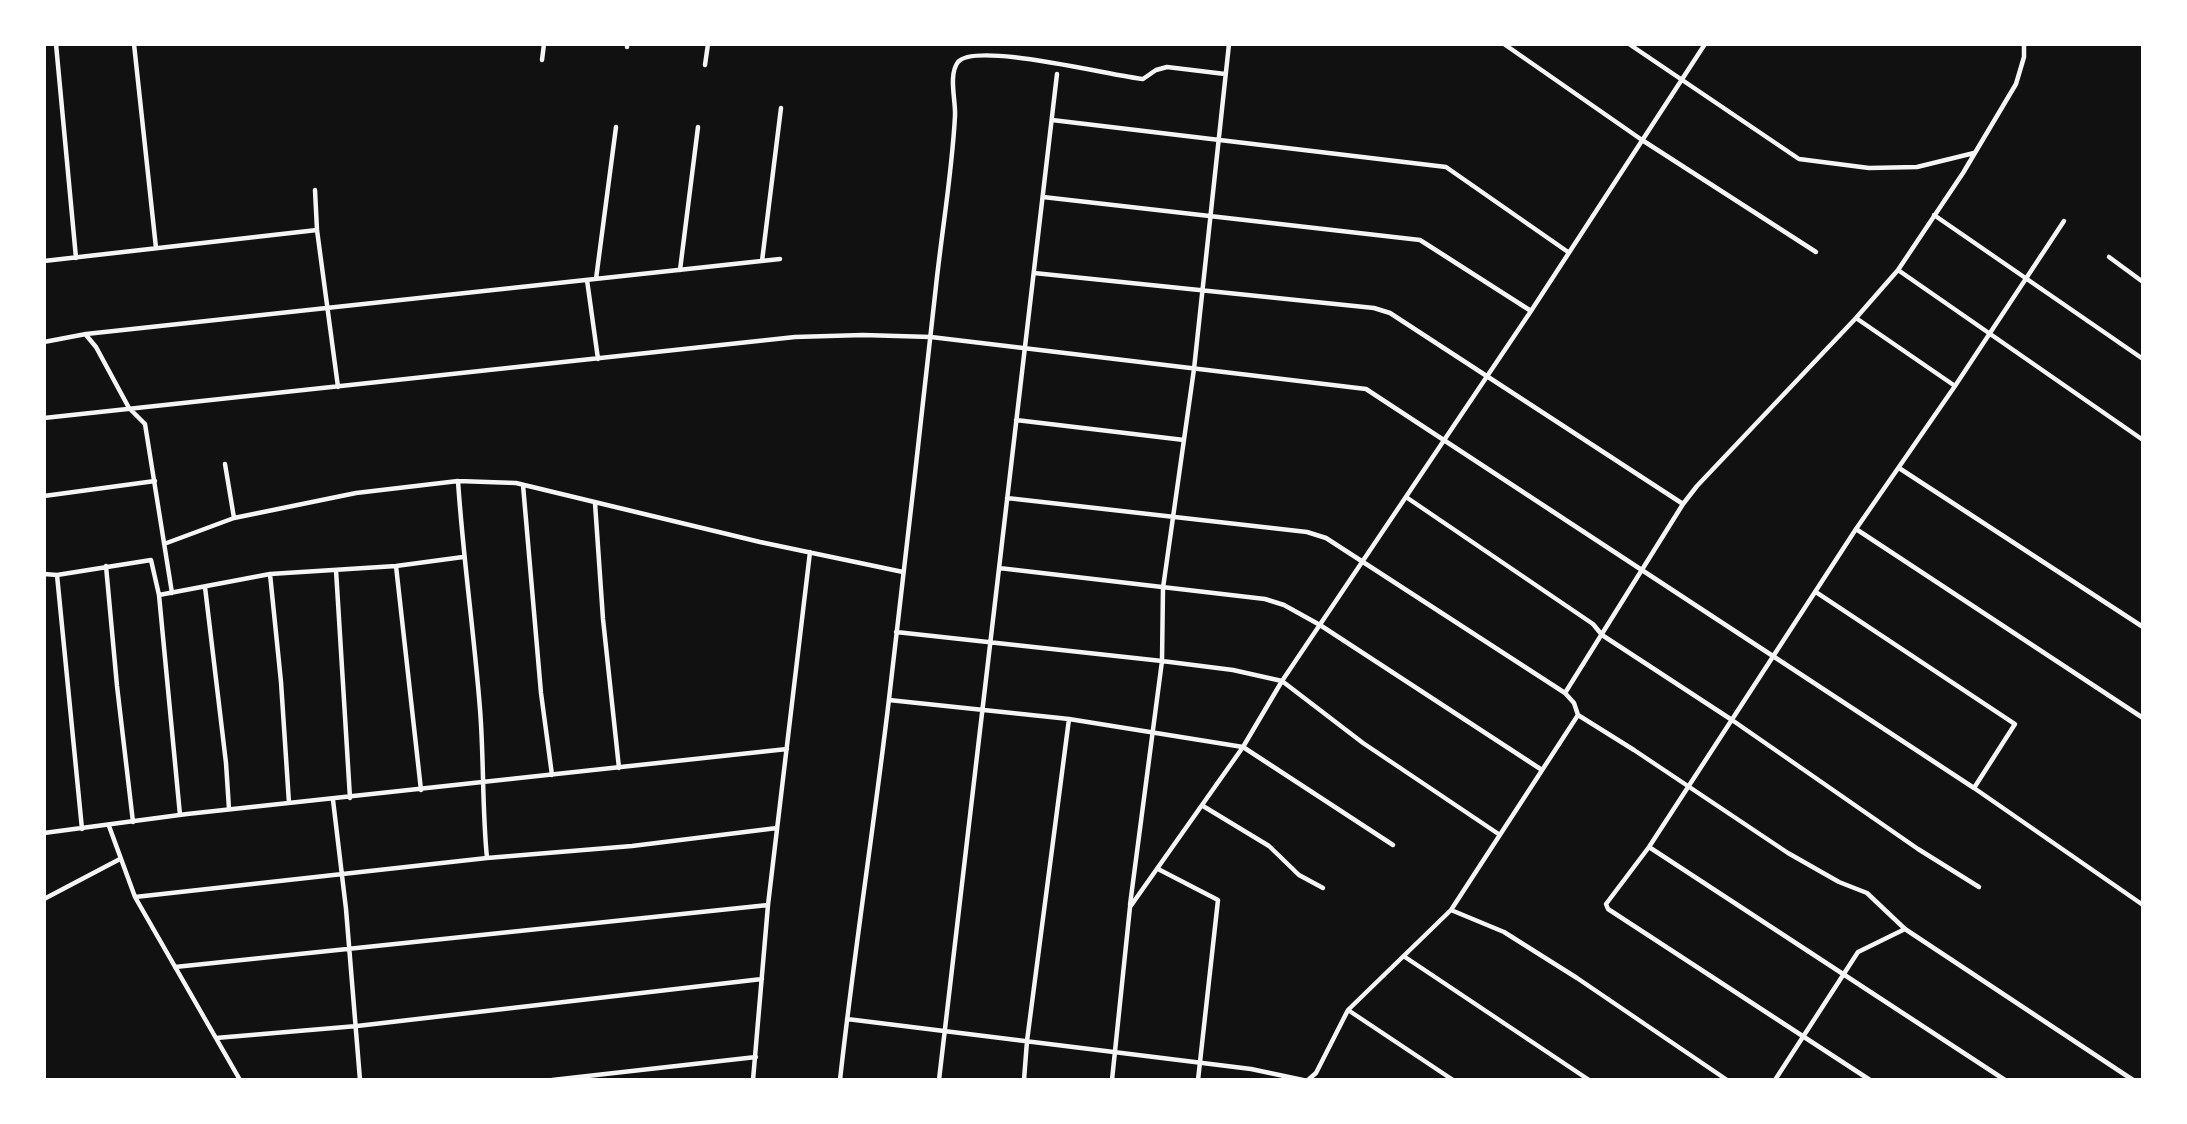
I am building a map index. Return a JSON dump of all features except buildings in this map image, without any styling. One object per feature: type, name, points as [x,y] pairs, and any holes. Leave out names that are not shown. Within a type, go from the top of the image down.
[{"type":"street","points":[[56,44],[76,258]]},
{"type":"street","points":[[134,44],[156,248]]},
{"type":"street","points":[[542,60],[544,44]]},
{"type":"street","points":[[705,65],[708,44]]},
{"type":"street","points":[[1112,1080],[1130,907],[1162,661],[1163,588],[1194,369],[1229,44]]},
{"type":"street","points":[[1504,44],[1642,140],[1816,252]]},
{"type":"street","points":[[1629,44],[1799,159],[1869,168],[1917,167],[1975,153]]},
{"type":"street","points":[[1130,907],[1243,747],[1282,681],[1531,311],[1705,44]]},
{"type":"street","points":[[1565,693],[1683,504],[1898,270],[1975,153],[2015,84],[2024,57],[2024,44]]},
{"type":"street","points":[[840,1080],[889,699],[931,337],[955,115],[954,72],[959,61],[968,56],[1023,57],[1143,79],[1156,70],[1167,67],[1226,74]]},
{"type":"street","points":[[939,1080],[1057,74]]},
{"type":"street","points":[[762,261],[781,108]]},
{"type":"street","points":[[1052,120],[1446,167],[1568,251]]},
{"type":"street","points":[[596,279],[616,127]]},
{"type":"street","points":[[680,270],[698,127]]},
{"type":"street","points":[[315,190],[317,230],[338,387]]},
{"type":"street","points":[[1043,197],[1420,240],[1531,311]]},
{"type":"street","points":[[1934,215],[2143,359]]},
{"type":"street","points":[[1870,1080],[1862,1078],[1608,909],[1606,904],[1649,847],[1856,529],[2064,221]]},
{"type":"street","points":[[44,261],[317,230]]},
{"type":"street","points":[[2109,257],[2143,282]]},
{"type":"street","points":[[44,342],[86,334],[780,259]]},
{"type":"street","points":[[1898,270],[2143,440]]},
{"type":"street","points":[[1034,273],[1390,313],[1683,504]]},
{"type":"street","points":[[587,280],[598,359]]},
{"type":"street","points":[[1856,318],[1955,386]]},
{"type":"street","points":[[86,334],[96,347],[129,408],[145,424],[172,593]]},
{"type":"street","points":[[44,418],[795,337],[863,335],[931,337],[1366,389],[1974,788],[2143,905]]},
{"type":"street","points":[[1016,420],[1184,440]]},
{"type":"street","points":[[225,464],[234,518]]},
{"type":"street","points":[[1899,468],[2143,627]]},
{"type":"street","points":[[44,496],[155,481]]},
{"type":"street","points":[[164,544],[234,518],[356,493],[458,481],[516,483],[902,572]]},
{"type":"street","points":[[458,481],[463,557],[480,710],[481,783],[487,858]]},
{"type":"street","points":[[523,485],[541,693],[552,775]]},
{"type":"street","points":[[1406,497],[1593,624],[1602,635],[1732,720],[1918,849],[1979,887]]},
{"type":"street","points":[[1007,498],[1307,532],[1326,538],[1565,693],[1574,703],[1578,715],[1788,853],[1839,882],[1867,892],[1905,929],[2133,1080]]},
{"type":"street","points":[[594,503],[619,768]]},
{"type":"street","points":[[1856,529],[2143,718]]},
{"type":"street","points":[[753,1080],[768,905],[810,552]]},
{"type":"street","points":[[159,595],[270,574],[396,566],[463,557]]},
{"type":"street","points":[[44,574],[57,575],[151,560],[159,595],[180,815]]},
{"type":"street","points":[[106,566],[117,686],[134,822]]},
{"type":"street","points":[[396,566],[421,790]]},
{"type":"street","points":[[999,568],[1265,600],[1284,605],[1320,625],[1542,770]]},
{"type":"street","points":[[336,570],[350,798]]},
{"type":"street","points":[[270,574],[289,803]]},
{"type":"street","points":[[57,575],[82,829]]},
{"type":"street","points":[[205,587],[225,751],[229,809]]},
{"type":"street","points":[[1816,592],[2015,724],[1974,788]]},
{"type":"street","points":[[896,632],[1233,670],[1282,681],[1363,743],[1500,835]]},
{"type":"street","points":[[889,699],[1069,719],[1243,747],[1394,845]]},
{"type":"street","points":[[1308,1080],[1317,1073],[1348,1010],[1451,910],[1578,715]]},
{"type":"street","points":[[1024,1080],[1069,719]]},
{"type":"street","points":[[44,833],[229,809],[333,800],[787,749]]},
{"type":"street","points":[[333,800],[357,1026],[360,1080]]},
{"type":"street","points":[[1203,806],[1269,846],[1299,875],[1323,888]]},
{"type":"street","points":[[109,826],[135,897],[240,1080]]},
{"type":"street","points":[[135,897],[487,858],[632,846],[777,828]]},
{"type":"street","points":[[1649,847],[2005,1080]]},
{"type":"street","points":[[44,899],[120,859]]},
{"type":"street","points":[[1158,869],[1218,900],[1198,1080]]},
{"type":"street","points":[[175,967],[768,905]]},
{"type":"street","points":[[1451,910],[1504,932],[1727,1080]]},
{"type":"street","points":[[1775,1080],[1858,952],[1905,929]]},
{"type":"street","points":[[1405,957],[1589,1080]]},
{"type":"street","points":[[216,1038],[357,1026],[762,979]]},
{"type":"street","points":[[1348,1010],[1453,1080]]},
{"type":"street","points":[[847,1019],[1251,1069],[1303,1080]]},
{"type":"street","points":[[552,1080],[756,1057]]}]
